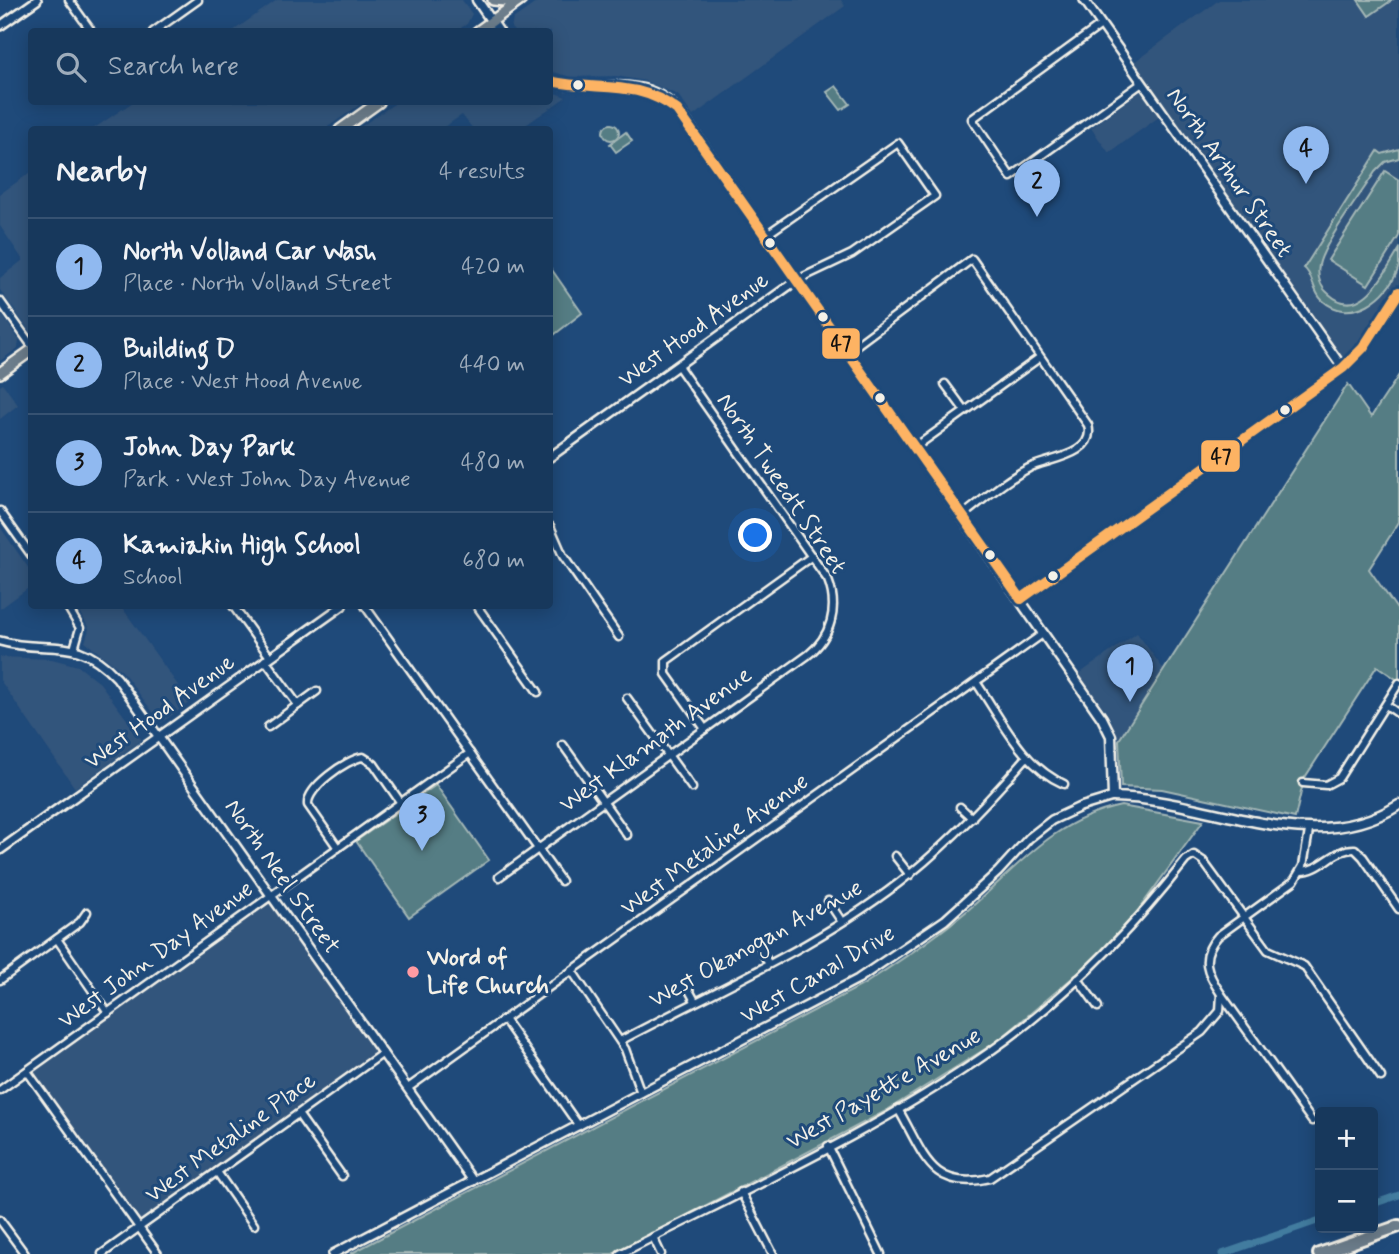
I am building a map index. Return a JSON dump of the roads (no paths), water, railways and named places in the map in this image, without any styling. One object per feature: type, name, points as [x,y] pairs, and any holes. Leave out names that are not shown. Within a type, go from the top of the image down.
[{"type":"highway","points":[[1319,1254],[1399,1226]]},
{"type":"main road","points":[[477,0],[496,28]]},
{"type":"main road","points":[[493,0],[520,1]]},
{"type":"main road","points":[[482,28],[520,1]]},
{"type":"main road","points":[[553,81],[575,86],[627,85],[664,99],[682,115],[1021,599],[1110,731],[1113,797]]},
{"type":"main road","points":[[346,126],[375,105]]},
{"type":"main road","points":[[0,373],[28,351]]},
{"type":"main road","name":"West Canal Drive","points":[[1113,797],[1142,797],[1309,831],[1362,823],[1399,805]]},
{"type":"street","points":[[0,26],[37,0]]},
{"type":"street","points":[[69,0],[89,28]]},
{"type":"street","points":[[159,28],[198,0]]},
{"type":"street","name":"North Arthur Street","points":[[1084,0],[1343,368]]},
{"type":"street","points":[[1101,25],[972,119],[1012,177],[1142,83]]},
{"type":"street","name":"West Hood Avenue","points":[[553,455],[797,280],[852,254],[935,196],[898,143],[766,235]]},
{"type":"street","points":[[847,352],[972,259],[1088,425],[1089,435],[1084,443],[1062,458],[1028,468],[962,516]]},
{"type":"street","points":[[1021,599],[1343,368],[1363,348],[1399,292]]},
{"type":"street","points":[[0,301],[28,342]]},
{"type":"street","points":[[914,448],[1039,358]]},
{"type":"street","name":"North Tweedt Street","points":[[678,366],[828,580],[832,594],[829,629]]},
{"type":"street","points":[[945,384],[965,411]]},
{"type":"street","points":[[0,511],[28,550]]},
{"type":"street","points":[[553,533],[563,556],[619,636]]},
{"type":"street","points":[[705,729],[666,674],[664,667],[668,659],[812,556]]},
{"type":"street","points":[[0,641],[74,649],[80,628],[69,609]]},
{"type":"street","points":[[235,609],[298,705]]},
{"type":"street","name":"West Hood Avenue","points":[[0,850],[338,609]]},
{"type":"street","points":[[367,609],[561,881]]},
{"type":"street","points":[[479,609],[538,692]]},
{"type":"street","name":"West Klamath Avenue","points":[[499,877],[808,656],[829,629]]},
{"type":"street","name":"West Metaline Avenue","points":[[408,1088],[1044,633]]},
{"type":"street","name":"North Neel Street","points":[[74,649],[99,661],[112,672],[473,1181]]},
{"type":"street","points":[[976,682],[1027,757],[1064,784]]},
{"type":"street","points":[[1303,783],[1326,785],[1335,782],[1399,683]]},
{"type":"street","points":[[268,727],[317,691]]},
{"type":"street","points":[[627,698],[692,788]]},
{"type":"street","points":[[1386,705],[1399,714]]},
{"type":"street","points":[[563,745],[627,835]]},
{"type":"street","name":"West John Day Avenue","points":[[0,1090],[470,753]]},
{"type":"street","points":[[338,848],[308,805],[307,797],[313,788],[354,759],[363,757],[374,764],[401,803]]},
{"type":"street","name":"West Okanogan Avenue","points":[[620,1041],[842,922],[909,875],[972,818],[1027,757]]},
{"type":"street","points":[[1311,794],[1312,784]]},
{"type":"street","name":"West Canal Drive","points":[[333,1254],[866,974],[965,903],[1046,825],[1080,807],[1113,797]]},
{"type":"street","points":[[960,807],[972,818]]},
{"type":"street","points":[[1309,831],[1301,871],[1288,886],[1218,936],[1206,955],[1206,968],[1221,994],[1312,1121]]},
{"type":"street","points":[[1301,871],[1313,869],[1343,851],[1354,849],[1363,857],[1399,909]]},
{"type":"street","name":"West Payette Avenue","points":[[620,1254],[898,1109],[990,1051],[1078,979],[1140,916],[1186,860],[1194,855],[1203,861],[1244,917]]},
{"type":"street","points":[[895,856],[909,875]]},
{"type":"street","points":[[828,901],[842,922]]},
{"type":"street","points":[[0,980],[80,922],[87,912]]},
{"type":"street","points":[[1244,917],[1268,950],[1304,966],[1381,1077]]},
{"type":"street","points":[[57,939],[108,1013]]},
{"type":"street","points":[[761,949],[768,963]]},
{"type":"street","points":[[572,971],[620,1041],[641,1093]]},
{"type":"street","points":[[1078,979],[1098,1007]]},
{"type":"street","points":[[690,992],[695,1001]]},
{"type":"street","points":[[898,1109],[937,1172],[951,1181],[990,1178],[1004,1171],[1202,1032],[1220,1010],[1221,994]]},
{"type":"street","points":[[504,1019],[579,1126]]},
{"type":"street","name":"West Metaline Place","points":[[102,1254],[383,1053]]},
{"type":"street","points":[[27,1071],[158,1254]]},
{"type":"street","points":[[298,1114],[342,1176]]},
{"type":"street","points":[[828,1146],[880,1254]]},
{"type":"street","points":[[216,1172],[254,1225]]},
{"type":"street","points":[[741,1192],[773,1254]]},
{"type":"street","points":[[0,1220],[25,1254]]},
{"type":"street","points":[[653,1237],[662,1254]]},
{"type":"waterway","points":[[1378,1202],[1399,1195]]},
{"type":"waterway","points":[[1222,1254],[1315,1222]]},
{"type":"place","name":"Kamiakin High School","points":[[1306,184]]},
{"type":"place","name":"Building D","points":[[1037,217]]},
{"type":"place","name":"North Volland Car Wash","points":[[1130,702]]},
{"type":"place","name":"John Day Park","points":[[422,851]]},
{"type":"place","name":"Word of Life Church","points":[[413,972]]}]
